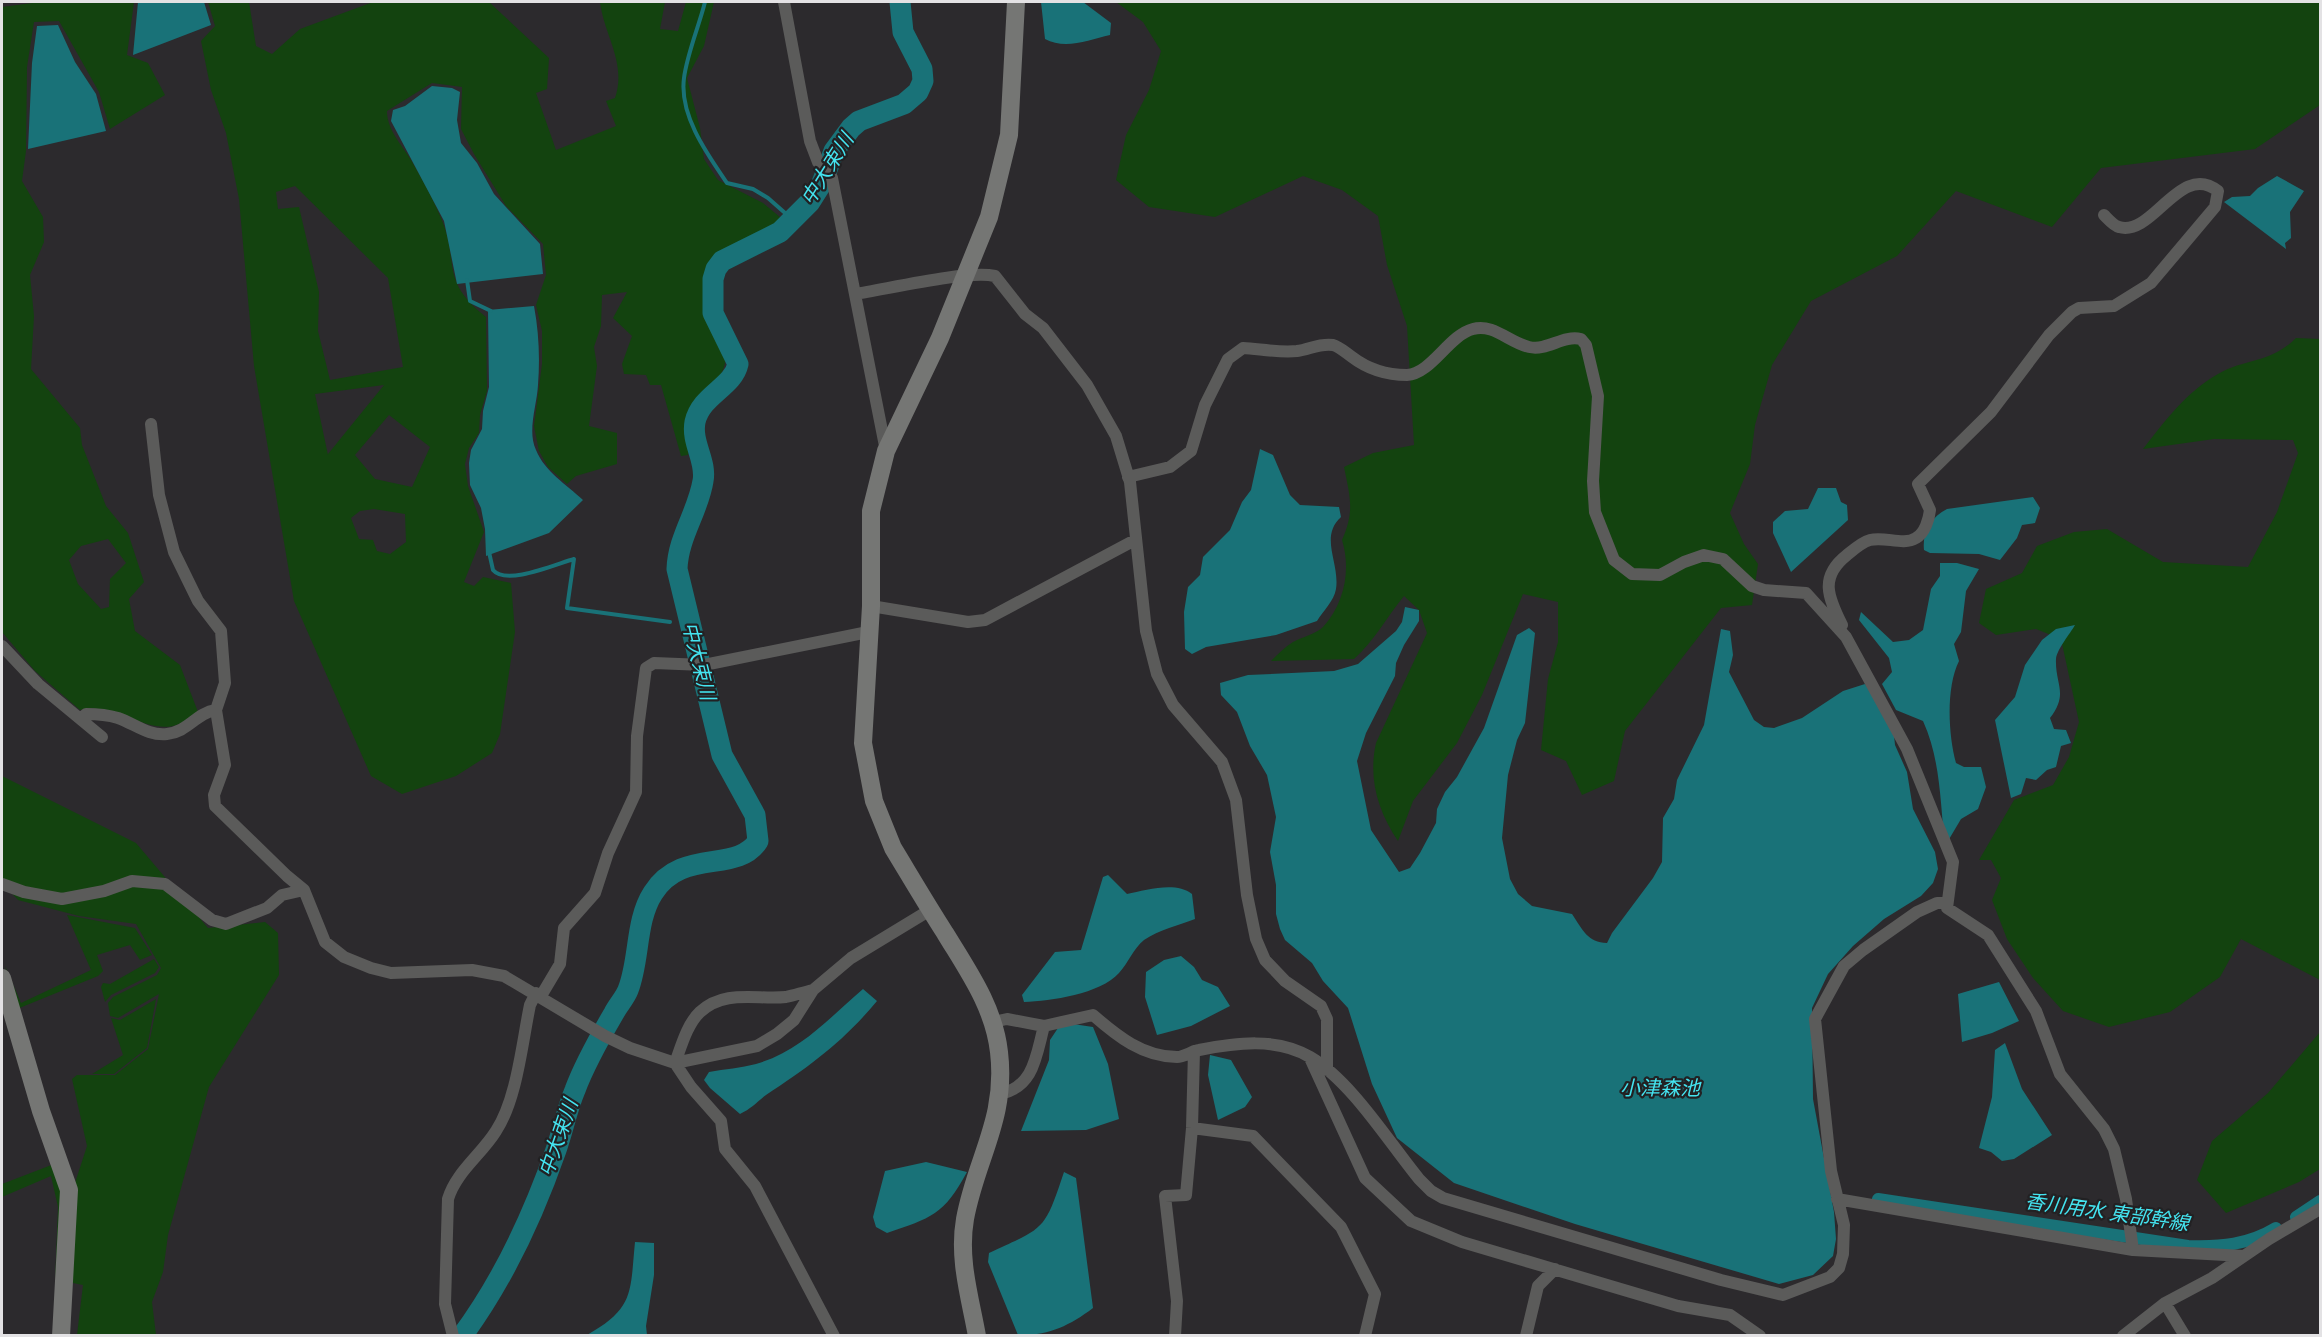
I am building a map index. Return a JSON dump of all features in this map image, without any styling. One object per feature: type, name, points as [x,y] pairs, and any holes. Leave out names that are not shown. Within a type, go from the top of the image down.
[{"type":"street","points":[[784,2],[810,141],[823,168],[832,178],[886,451]]},
{"type":"street","points":[[977,1335],[965,1275],[963,1238],[967,1210],[995,1126],[1000,1094],[999,1050],[993,1022],[980,991],[893,848],[882,825],[869,779],[863,719],[871,606],[872,511],[886,451],[940,338],[989,217],[1009,135],[1016,2]]},
{"type":"street","points":[[2104,215],[2118,227],[2131,228],[2193,185],[2211,185],[2218,191],[2215,207],[2151,284],[2114,306],[2079,308],[2072,312],[2049,335],[1991,412],[1918,484],[1930,510],[1924,529],[1917,538],[1907,541],[1869,540],[1843,558],[1830,572],[1827,588],[1846,637],[1907,748],[1953,862],[1946,903],[1950,912],[1988,935],[2036,1011],[2060,1074],[2104,1129],[2114,1149],[2126,1199],[2133,1250]]},
{"type":"street","points":[[855,294],[985,274],[995,276],[1024,314],[1043,328],[1087,385],[1106,416],[1116,436],[1128,477],[1146,631],[1157,674],[1173,705],[1222,762],[1236,800],[1247,895],[1256,939],[1265,960],[1285,981],[1321,1006],[1327,1019],[1328,1070]]},
{"type":"street","points":[[1128,477],[1170,467],[1191,451],[1205,405],[1228,359],[1243,348],[1296,351],[1318,345],[1335,345],[1365,366],[1383,374],[1410,375],[1420,371],[1461,334],[1474,328],[1489,329],[1528,347],[1543,348],[1564,338],[1581,339],[1586,345],[1598,396],[1593,481],[1595,512],[1614,560],[1632,574],[1660,575],[1684,562],[1704,555],[1723,560],[1752,586],[1764,590],[1806,593],[1846,637]]},
{"type":"street","points":[[151,424],[159,495],[174,552],[198,600],[221,631],[225,682],[216,710],[225,765],[214,795],[215,806],[304,890],[325,942],[344,957],[391,973],[472,970],[504,976],[606,1036],[630,1048],[675,1063],[757,1046],[794,1020],[813,990],[851,958],[930,910]]},
{"type":"street","points":[[871,606],[968,622],[985,620],[1135,540]]},
{"type":"street","points":[[452,1335],[445,1304],[448,1199],[452,1187],[496,1131],[508,1105],[530,1005],[560,964],[564,928],[595,893],[608,853],[636,792],[637,736],[646,668],[654,663],[699,666],[868,632]]},
{"type":"street","points":[[2,646],[38,684],[102,737]]},
{"type":"street","points":[[81,719],[86,714],[97,714],[117,718],[149,733],[167,734],[186,729],[204,712],[216,710]]},
{"type":"street","points":[[2,884],[24,892],[62,899],[104,891],[132,881],[165,884],[212,920],[226,924],[267,908],[282,895],[304,890]]},
{"type":"street","points":[[993,1022],[1007,1019],[1044,1026],[1094,1015],[1124,1042],[1158,1054],[1179,1057],[1194,1051],[1234,1043],[1280,1046],[1310,1057],[1336,1075],[1431,1191],[1443,1198],[1721,1280],[1783,1295],[1830,1277],[1839,1268],[1843,1254],[1844,1225],[1831,1171],[1815,1019],[1844,966],[1917,912],[1937,903],[1946,903]]},
{"type":"street","points":[[2,978],[41,1110],[69,1190],[61,1335]]},
{"type":"street","points":[[675,1063],[685,1036],[699,1013],[721,999],[739,996],[785,997],[813,990]]},
{"type":"street","points":[[1000,1094],[1017,1091],[1025,1081],[1034,1065],[1044,1026]]},
{"type":"street","points":[[1175,1335],[1177,1301],[1165,1196],[1186,1195],[1192,1128],[1194,1051]]},
{"type":"street","points":[[1310,1057],[1365,1178],[1384,1199],[1411,1221],[1462,1242],[1678,1306],[1730,1315],[1760,1335]]},
{"type":"street","points":[[675,1063],[691,1088],[721,1121],[725,1149],[755,1186],[834,1335]]},
{"type":"street","points":[[1192,1128],[1253,1136],[1341,1227],[1375,1294],[1365,1335]]},
{"type":"street","points":[[1837,1198],[2133,1250],[2244,1256]]},
{"type":"street","points":[[2123,1335],[2165,1303],[2320,1209]]},
{"type":"street","points":[[1526,1335],[1538,1286],[1556,1269]]},
{"type":"street","points":[[2165,1303],[2185,1335]]},
{"type":"green space","points":[[40,2],[134,2],[127,55],[148,63],[165,95],[110,129],[99,92],[59,21],[34,22],[27,67],[26,151],[22,181],[43,217],[44,242],[30,275],[34,316],[31,369],[80,428],[82,445],[106,506],[128,533],[144,582],[129,599],[135,631],[180,665],[198,712],[182,723],[168,727],[144,723],[105,710],[80,710],[35,671],[2,632],[2,7]],"holes":[[[108,539],[126,563],[110,579],[109,607],[101,609],[78,584],[69,560],[81,546]]]},
{"type":"green space","points":[[208,2],[249,2],[256,46],[272,54],[300,29],[373,2],[489,2],[549,58],[547,89],[536,93],[556,150],[616,126],[606,101],[615,98],[618,85],[617,61],[600,2],[665,2],[660,29],[678,31],[686,2],[714,2],[704,46],[687,78],[700,128],[704,159],[718,180],[763,203],[786,222],[754,237],[726,255],[715,267],[708,280],[706,297],[710,317],[723,345],[725,363],[718,379],[704,397],[695,415],[688,455],[681,456],[661,385],[650,385],[646,375],[624,374],[622,364],[632,336],[613,318],[627,292],[602,295],[601,326],[594,347],[597,366],[589,426],[617,433],[617,464],[576,476],[567,484],[548,467],[539,451],[534,426],[542,364],[542,331],[536,305],[546,275],[543,244],[506,206],[461,129],[462,87],[432,83],[387,111],[392,131],[419,174],[441,218],[456,281],[471,304],[486,317],[487,391],[480,415],[479,433],[469,448],[465,464],[468,486],[484,532],[464,582],[474,586],[483,577],[511,583],[515,632],[500,734],[492,753],[456,776],[402,794],[371,776],[294,601],[254,366],[239,199],[226,133],[211,90],[201,41],[215,26]],"holes":[[[295,186],[388,278],[403,367],[330,380],[318,331],[319,292],[299,207],[278,209],[276,192]],[[384,385],[328,455],[315,394]],[[389,415],[430,447],[412,487],[375,479],[355,455]],[[374,509],[405,514],[406,542],[390,554],[377,551],[373,540],[359,539],[351,518],[360,511]]]},
{"type":"green space","points":[[1116,2],[2320,2],[2320,105],[2255,149],[2101,168],[2052,227],[1956,191],[1897,256],[1811,301],[1772,365],[1755,425],[1750,464],[1730,513],[1744,544],[1758,564],[1752,605],[1721,608],[1625,731],[1614,781],[1582,795],[1566,761],[1541,750],[1548,679],[1558,642],[1558,602],[1523,594],[1482,695],[1457,743],[1413,801],[1398,841],[1385,818],[1376,794],[1374,756],[1376,743],[1427,633],[1419,610],[1404,596],[1375,636],[1354,659],[1271,661],[1293,642],[1323,627],[1331,618],[1341,597],[1346,574],[1342,540],[1350,512],[1344,467],[1373,453],[1414,445],[1407,326],[1387,265],[1378,216],[1342,190],[1303,176],[1215,217],[1149,207],[1116,180],[1126,135],[1149,90],[1161,51],[1143,22]]},
{"type":"green space","points":[[2296,338],[2320,339],[2320,980],[2241,939],[2220,977],[2170,1012],[2109,1027],[2063,1011],[2033,978],[2007,939],[1992,900],[2001,878],[1991,860],[1979,860],[2014,800],[2053,785],[2069,757],[2079,722],[2061,639],[2036,629],[1996,635],[1979,623],[1986,589],[2022,573],[2037,546],[2074,532],[2107,529],[2163,562],[2248,567],[2277,512],[2298,453],[2293,440],[2214,439],[2143,449],[2177,408],[2206,381],[2238,365],[2267,357]]},
{"type":"green space","points":[[2,776],[136,843],[208,928],[265,922],[278,933],[279,975],[209,1087],[168,1235],[163,1272],[152,1302],[156,1335],[77,1335],[83,1285],[73,1283],[73,1189],[87,1146],[72,1079],[77,1075],[115,1075],[148,1049],[159,994],[118,1018],[110,1016],[108,1003],[113,997],[157,975],[161,968],[136,924],[79,916],[18,900],[2,883]]},
{"type":"green space","points":[[67,915],[135,928],[152,955],[140,960],[130,945],[97,955],[103,971],[98,976],[17,1009],[5,966],[21,1003],[91,970]]},
{"type":"green space","points":[[154,959],[159,967],[155,973],[111,995],[105,1002],[101,987],[103,983],[110,984]]},
{"type":"green space","points":[[156,999],[147,1048],[114,1074],[92,1074],[123,1055],[111,1018],[120,1020]]},
{"type":"green space","points":[[2320,1032],[2320,1169],[2299,1182],[2226,1213],[2197,1180],[2212,1141],[2268,1093]]},
{"type":"green space","points":[[54,1164],[62,1190],[55,1284],[58,1207],[51,1176],[2,1197],[2,1184]]},
{"type":"water","points":[[138,2],[204,2],[211,25],[133,55]]},
{"type":"water","points":[[1041,2],[1083,2],[1111,23],[1110,35],[1069,44],[1045,39]]},
{"type":"water","points":[[58,25],[75,62],[96,94],[106,131],[28,149],[32,63],[37,26]]},
{"type":"water","points":[[432,86],[452,88],[460,92],[457,120],[461,143],[477,163],[494,194],[540,244],[543,274],[457,284],[444,221],[391,121],[393,110],[405,106]]},
{"type":"water","points":[[2277,176],[2304,191],[2290,212],[2291,238],[2285,243],[2286,249],[2224,202],[2232,197],[2250,196]]},
{"type":"water","points":[[534,306],[539,365],[532,426],[533,443],[545,465],[583,500],[549,533],[486,556],[485,529],[481,508],[470,485],[469,463],[471,450],[482,429],[483,411],[489,387],[488,310]]},
{"type":"water","points":[[1260,449],[1273,455],[1290,495],[1300,505],[1339,507],[1341,517],[1335,525],[1331,542],[1336,579],[1335,593],[1317,621],[1276,635],[1206,647],[1192,654],[1185,649],[1184,612],[1188,587],[1200,575],[1203,557],[1230,530],[1242,502],[1251,490]]},
{"type":"water","points":[[1818,488],[1836,488],[1841,502],[1847,505],[1848,520],[1791,572],[1773,533],[1773,522],[1785,511],[1808,509]]},
{"type":"water","points":[[2033,497],[2040,508],[2035,523],[2022,525],[2017,538],[2000,560],[1979,554],[1930,553],[1924,550],[1926,531],[1936,516],[1947,509]]},
{"type":"water","points":[[1940,563],[1957,563],[1979,569],[1966,591],[1961,632],[1954,644],[1959,661],[1950,697],[1950,725],[1956,763],[1964,767],[1981,767],[1986,787],[1978,809],[1961,819],[1945,846],[1937,767],[1929,736],[1923,721],[1896,710],[1882,684],[1892,672],[1889,658],[1859,620],[1861,612],[1893,642],[1909,640],[1923,630],[1931,589],[1940,576]]},
{"type":"water","name":"小津森池","points":[[1405,607],[1419,610],[1419,621],[1396,663],[1395,676],[1366,733],[1357,761],[1371,830],[1399,872],[1410,868],[1436,823],[1437,809],[1445,792],[1457,777],[1484,728],[1517,635],[1529,628],[1535,633],[1525,723],[1517,740],[1508,775],[1502,838],[1510,879],[1518,894],[1532,906],[1572,914],[1582,930],[1595,941],[1607,943],[1662,862],[1663,818],[1674,799],[1677,780],[1704,725],[1721,629],[1730,631],[1733,655],[1729,672],[1754,720],[1764,727],[1774,728],[1802,718],[1843,691],[1865,684],[1893,725],[1895,745],[1907,772],[1913,809],[1935,852],[1938,869],[1933,883],[1921,896],[1884,919],[1853,946],[1828,974],[1812,1008],[1813,1099],[1834,1212],[1836,1239],[1833,1256],[1813,1275],[1779,1284],[1575,1224],[1454,1183],[1397,1138],[1372,1084],[1348,1008],[1323,981],[1312,963],[1285,940],[1280,929],[1276,914],[1276,885],[1270,852],[1276,817],[1267,775],[1250,746],[1237,712],[1221,695],[1220,683],[1248,675],[1334,671],[1358,664],[1396,631],[1402,622]]},
{"type":"water","points":[[2075,625],[2057,655],[2056,668],[2060,695],[2056,709],[2050,718],[2054,729],[2066,730],[2071,743],[2061,746],[2056,767],[2047,770],[2036,780],[2026,778],[2021,794],[2011,798],[1995,720],[2015,697],[2025,665],[2042,640],[2056,629]]},
{"type":"water","points":[[1108,875],[1127,894],[1169,887],[1185,890],[1192,894],[1195,919],[1144,940],[1119,973],[1100,986],[1061,998],[1024,1002],[1022,995],[1055,952],[1081,950],[1103,877]]},
{"type":"water","points":[[1181,956],[1194,967],[1202,980],[1218,987],[1230,1006],[1191,1026],[1157,1035],[1145,997],[1146,972],[1164,960]]},
{"type":"water","points":[[1999,982],[2019,1021],[1992,1033],[1962,1042],[1958,994]]},
{"type":"water","points":[[863,989],[877,1001],[852,1029],[751,1108],[740,1114],[704,1080],[709,1072],[745,1067],[787,1051],[814,1032]]},
{"type":"water","points":[[1073,1024],[1093,1027],[1108,1064],[1119,1119],[1086,1130],[1021,1131],[1049,1060],[1050,1040],[1058,1028]]},
{"type":"water","points":[[2005,1043],[2022,1089],[2052,1135],[2014,1159],[2002,1161],[1991,1152],[1979,1148],[1992,1097],[1995,1050]]},
{"type":"water","points":[[1210,1055],[1231,1060],[1252,1097],[1245,1107],[1218,1120],[1208,1075]]},
{"type":"water","points":[[926,1162],[967,1172],[951,1198],[935,1213],[887,1233],[876,1227],[873,1217],[885,1171]]},
{"type":"water","points":[[1064,1172],[1076,1178],[1093,1308],[1058,1329],[1039,1334],[1018,1335],[988,1262],[989,1253],[1022,1238],[1040,1225],[1052,1206]]},
{"type":"water","points":[[635,1242],[654,1243],[654,1275],[646,1326],[647,1335],[587,1335],[603,1325],[622,1307],[630,1286]]},
{"type":"waterway","points":[[705,2],[684,78],[684,92],[690,120],[703,147],[727,183],[753,189],[768,198],[793,220]]},
{"type":"waterway","name":"中大束川","points":[[462,1336],[491,1292],[516,1246],[547,1175],[579,1080],[598,1041],[628,990],[643,916],[653,893],[665,879],[679,870],[693,865],[737,857],[749,851],[758,841],[755,815],[722,755],[677,569],[684,535],[697,503],[704,474],[695,437],[695,422],[698,413],[730,379],[738,364],[713,313],[713,279],[722,261],[780,232],[810,202],[822,183],[834,151],[851,128],[859,121],[904,104],[918,92],[923,81],[922,69],[903,32],[900,2]]},
{"type":"waterway","points":[[467,280],[470,301],[491,311]]},
{"type":"waterway","points":[[489,552],[493,570],[509,576],[532,572],[574,559],[567,608],[670,622]]},
{"type":"waterway","name":"中大束川","points":[[686,624],[692,625]]},
{"type":"waterway","name":"香川用水 東部幹線","points":[[1878,1199],[2188,1246],[2234,1244],[2266,1234],[2276,1228]]},
{"type":"waterway","name":"香川用水 東部幹線","points":[[2296,1217],[2320,1201]]}]
